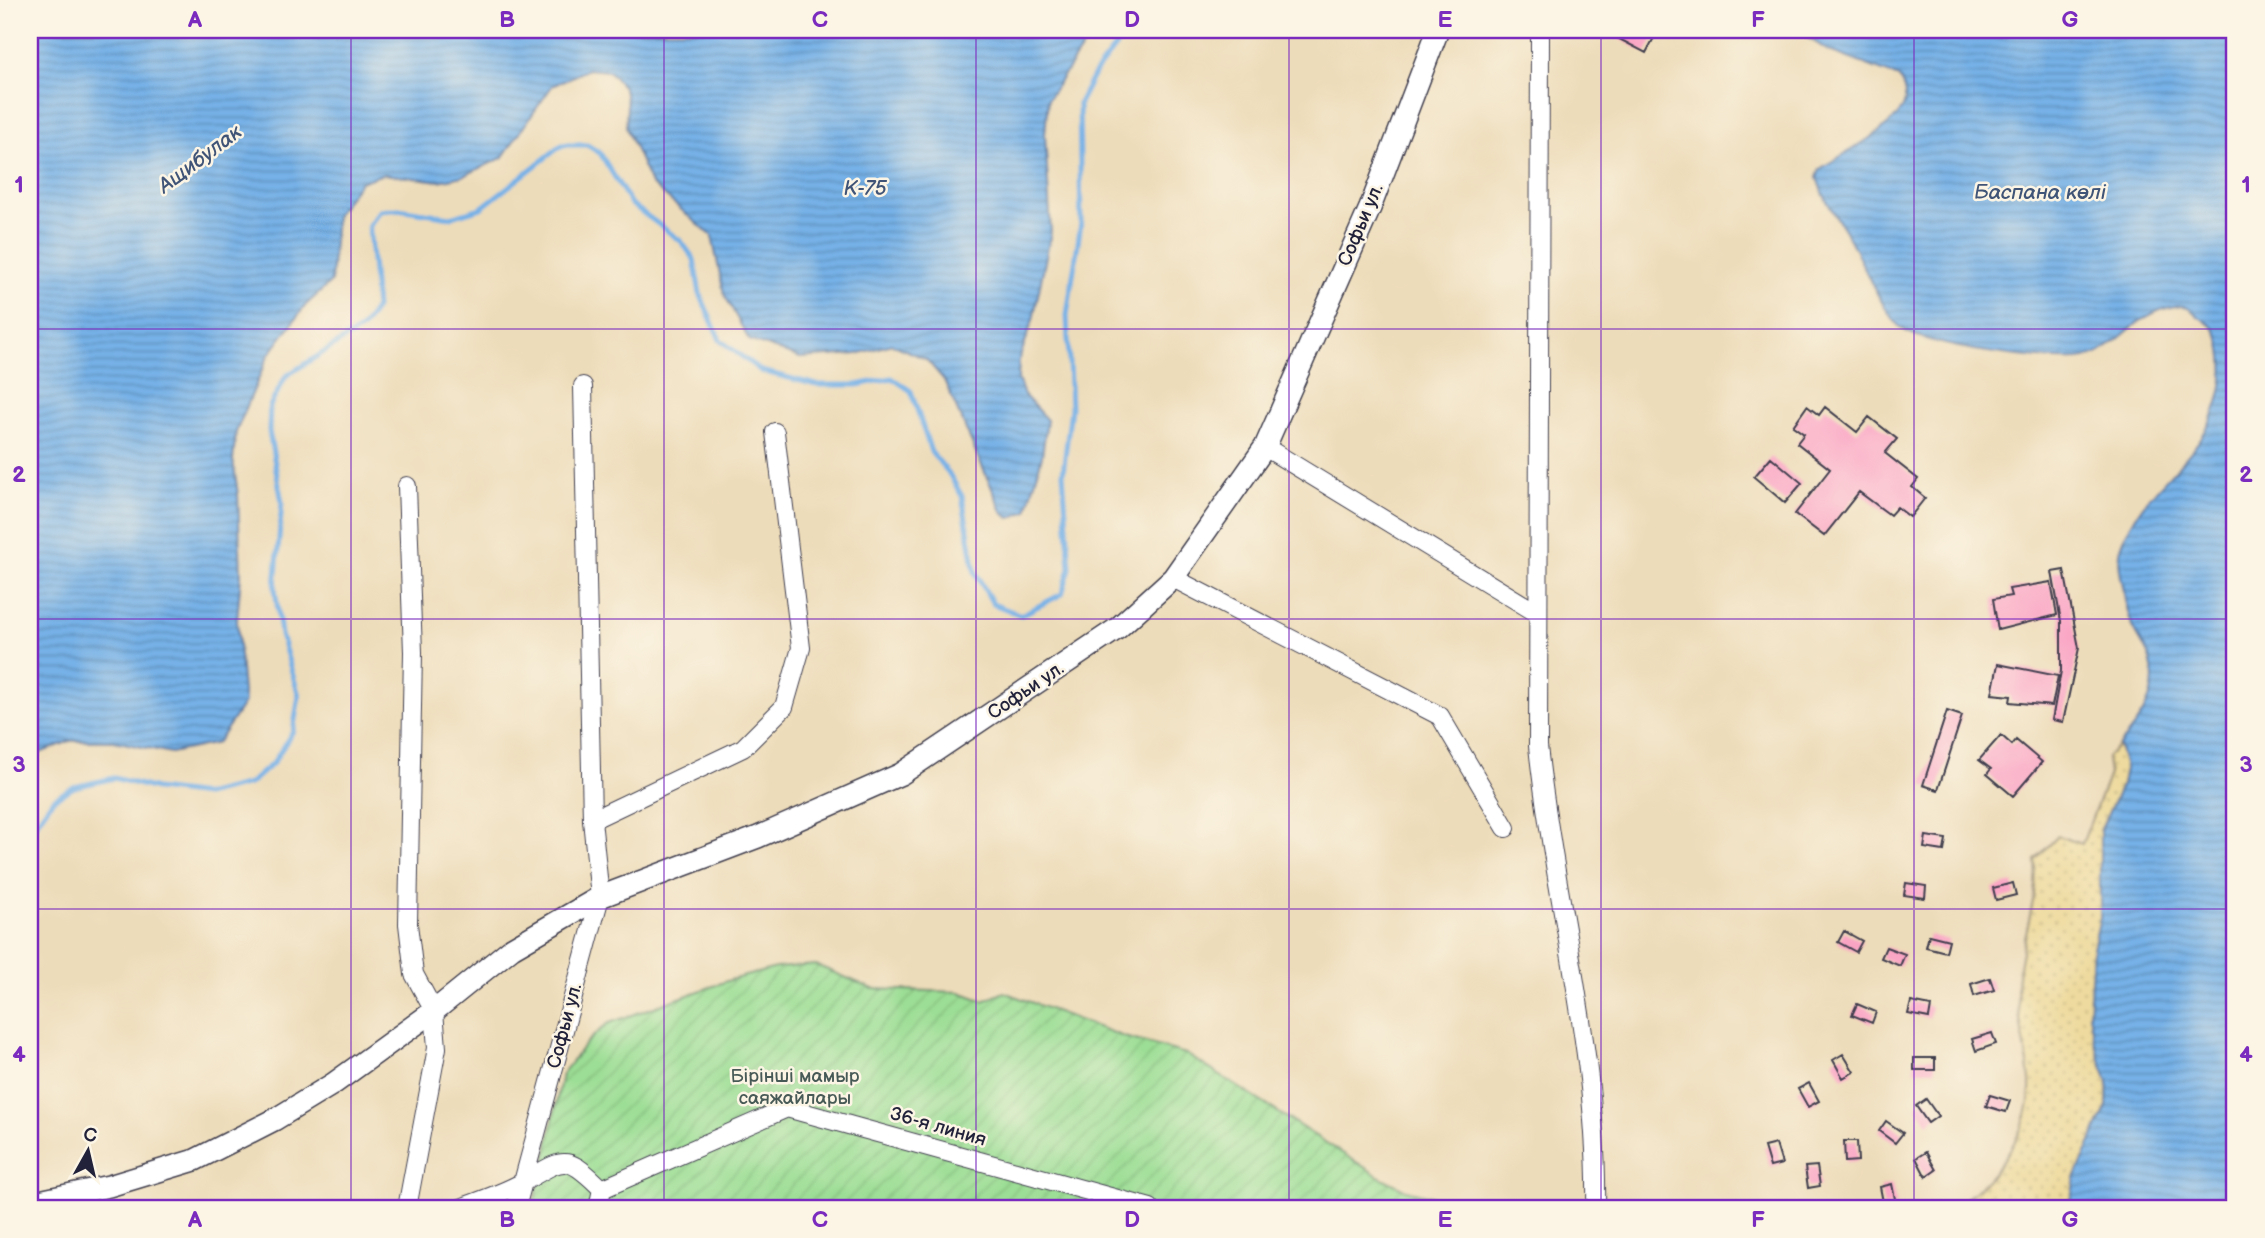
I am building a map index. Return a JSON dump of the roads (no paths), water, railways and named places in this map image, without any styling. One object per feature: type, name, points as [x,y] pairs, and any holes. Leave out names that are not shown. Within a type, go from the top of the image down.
[{"type":"street","name":"Софьи ул.","points":[[516,1208],[600,897],[758,837],[901,774],[1118,628],[1173,578],[1265,447],[1370,208],[1438,30]]},
{"type":"street","points":[[1540,30],[1538,746],[1543,800],[1588,1067],[1597,1154],[1596,1208]]},
{"type":"street","points":[[30,1202],[109,1186],[195,1160],[274,1120],[333,1084],[434,1010],[512,948],[600,897],[592,820],[583,386]]},
{"type":"street","points":[[592,820],[743,748],[784,707],[801,648],[775,432]]},
{"type":"street","points":[[1265,447],[1537,613]]},
{"type":"street","points":[[407,486],[413,652],[408,924],[414,974],[434,1010],[437,1048],[407,1208]]},
{"type":"street","points":[[1173,578],[1440,716],[1506,828]]},
{"type":"street","name":"36-я линия","points":[[602,1189],[787,1108],[1150,1208]]},
{"type":"street","points":[[461,1208],[523,1182],[556,1162],[572,1164],[602,1189],[598,1208]]},
{"type":"water","name":"К-75","points":[[30,30],[1094,30],[1048,99],[1045,135],[1051,232],[1033,320],[1019,360],[1018,379],[1024,395],[1047,420],[1042,456],[1027,511],[1010,518],[1003,513],[944,380],[926,359],[892,344],[857,354],[800,358],[749,340],[724,294],[712,236],[651,184],[626,128],[627,105],[624,88],[609,71],[588,69],[552,86],[502,158],[463,176],[439,181],[383,174],[360,182],[336,215],[331,282],[306,305],[268,356],[236,432],[233,460],[238,494],[241,575],[237,621],[244,703],[217,743],[171,753],[114,741],[70,741],[30,757]]},
{"type":"water","name":"Баспана көлі","points":[[1797,30],[2235,30],[2235,1208],[2069,1208],[2075,1178],[2107,1106],[2108,1082],[2095,1044],[2089,1015],[2093,948],[2100,918],[2100,831],[2122,784],[2125,768],[2119,745],[2146,707],[2153,684],[2150,660],[2127,609],[2120,571],[2120,550],[2144,504],[2189,454],[2214,415],[2223,377],[2223,359],[2218,335],[2211,325],[2190,310],[2175,306],[2148,316],[2096,354],[2070,359],[2019,356],[1959,347],[1912,334],[1899,326],[1879,296],[1824,196],[1817,178],[1820,169],[1891,122],[1904,104],[1903,86],[1899,77],[1827,50]]},
{"type":"waterway","points":[[30,832],[53,799],[74,787],[114,778],[156,789],[205,795],[249,784],[273,763],[293,731],[299,696],[281,635],[275,588],[282,502],[269,431],[270,406],[286,376],[362,328],[376,308],[369,225],[380,211],[398,209],[451,217],[481,208],[562,145],[587,145],[600,153],[631,204],[681,241],[694,259],[700,294],[720,340],[761,371],[817,385],[857,385],[892,378],[911,391],[931,452],[948,472],[962,496],[975,572],[993,604],[1021,615],[1062,594],[1070,568],[1063,473],[1071,408],[1067,315],[1081,223],[1079,103],[1094,74],[1128,30]]},
{"type":"water label","name":"Ащибулак","points":[[200,159]]},
{"type":"park label","name":"Бірінші мамыр саяжайлары","points":[[795,1087]]}]
